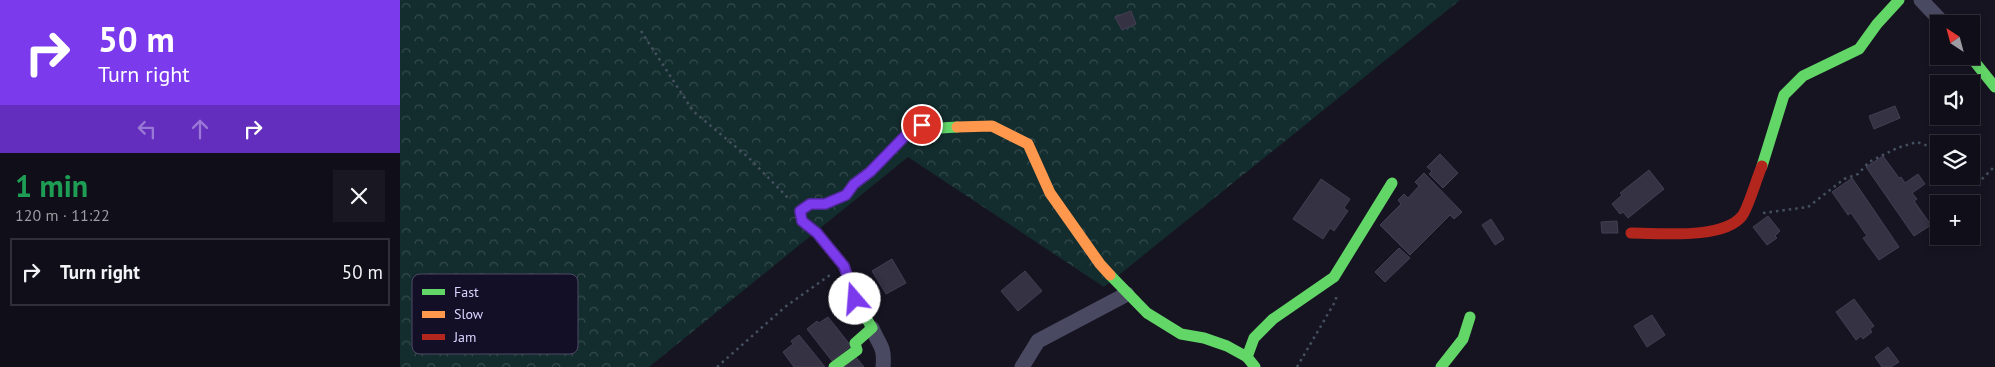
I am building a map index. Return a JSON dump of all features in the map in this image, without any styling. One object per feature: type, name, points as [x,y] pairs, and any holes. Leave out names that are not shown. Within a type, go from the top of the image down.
[{"type":"street","points":[[1631,233],[1713,232],[1728,227],[1742,216],[1768,151],[1784,95],[1802,76],[1859,49],[1877,24],[1899,0]]},
{"type":"street","points":[[1921,0],[1935,15]]},
{"type":"street","points":[[1977,65],[1995,87]]},
{"type":"street","points":[[883,367],[883,348],[855,299],[844,266],[817,233],[802,221],[800,211],[810,204],[825,204],[846,195],[854,184],[870,172],[909,132],[922,125],[940,128],[992,126],[1028,144],[1050,193],[1100,264],[1127,294],[1147,313],[1181,334],[1204,338],[1227,346],[1247,357],[1255,367]]},
{"type":"street","points":[[1247,357],[1254,338],[1273,320],[1334,277],[1392,183]]},
{"type":"street","points":[[1022,367],[1038,341],[1127,294]]},
{"type":"street","points":[[1441,367],[1463,339],[1470,317]]},
{"type":"street","points":[[834,367],[858,350],[855,343],[872,328]]},
{"type":"path","points":[[641,31],[693,111],[749,158],[800,211]]},
{"type":"path","points":[[1742,216],[1808,207],[1844,179],[1858,174],[1869,162],[1897,148],[1917,142],[1930,146]]},
{"type":"path","points":[[1980,180],[1995,166]]},
{"type":"path","points":[[717,367],[785,307],[844,266]]},
{"type":"path","points":[[1297,367],[1336,300],[1334,277]]},
{"type":"green space","points":[[400,0],[1460,0],[1104,287],[908,157],[649,367],[400,367]]},
{"type":"building","points":[[1131,11],[1136,24],[1122,30],[1115,17]]},
{"type":"building","points":[[1895,106],[1900,118],[1874,129],[1869,116]]},
{"type":"building","points":[[1440,154],[1458,173],[1443,188],[1429,174],[1432,171],[1427,167]]},
{"type":"building","points":[[1883,156],[1905,183],[1918,174],[1925,184],[1912,193],[1917,199],[1914,201],[1930,226],[1914,236],[1866,167]]},
{"type":"building","points":[[1649,170],[1664,189],[1628,218],[1623,212],[1620,214],[1612,204],[1622,195],[1620,193]]},
{"type":"building","points":[[1424,173],[1462,212],[1454,219],[1450,215],[1410,255],[1380,225],[1401,204],[1398,200],[1404,194],[1408,198],[1419,186],[1415,182]]},
{"type":"building","points":[[1852,178],[1899,247],[1879,260],[1863,238],[1867,236],[1851,213],[1848,215],[1832,192]]},
{"type":"building","points":[[1321,179],[1350,199],[1344,208],[1348,211],[1334,231],[1330,228],[1323,239],[1293,219]]},
{"type":"building","points":[[1768,216],[1780,231],[1775,236],[1777,238],[1767,245],[1753,227]]},
{"type":"building","points":[[1491,219],[1504,239],[1495,245],[1482,225]]},
{"type":"building","points":[[1617,221],[1618,233],[1602,233],[1601,222]]},
{"type":"building","points":[[1399,248],[1410,258],[1385,282],[1375,272]]},
{"type":"building","points":[[892,259],[906,283],[886,294],[872,271]]},
{"type":"building","points":[[1025,271],[1042,291],[1018,311],[1001,291]]},
{"type":"building","points":[[1854,299],[1874,326],[1870,329],[1872,332],[1863,339],[1861,336],[1856,340],[1836,312]]},
{"type":"building","points":[[1652,315],[1665,335],[1647,347],[1634,326]]},
{"type":"building","points":[[828,317],[851,346],[832,361],[807,329],[817,321],[819,323]]},
{"type":"building","points":[[799,335],[825,367],[794,367],[783,352],[793,344],[791,341]]},
{"type":"building","points":[[1888,347],[1899,362],[1891,367],[1882,367],[1875,357]]},
{"type":"building","points":[[855,356],[864,367],[843,367]]},
{"type":"traffic: fast","points":[[1762,166],[1784,95],[1803,76],[1859,49],[1877,24],[1899,0]]},
{"type":"traffic: fast","points":[[1977,65],[1995,87]]},
{"type":"traffic: fast","points":[[834,367],[857,350],[855,343],[872,328],[855,299],[844,266],[817,233],[802,221],[800,211],[810,204],[825,204],[846,195],[854,184],[870,172],[909,132],[922,125],[941,128],[957,127]]},
{"type":"traffic: fast","points":[[1255,367],[1247,357],[1254,338],[1273,319],[1334,277],[1392,183]]},
{"type":"traffic: fast","points":[[1110,275],[1147,313],[1181,334],[1204,338],[1227,346],[1247,357]]},
{"type":"traffic: fast","points":[[1441,367],[1463,339],[1470,317]]},
{"type":"traffic: slow","points":[[957,127],[992,126],[1028,144],[1050,193],[1100,264],[1110,275]]},
{"type":"traffic: jam","points":[[1631,233],[1673,234],[1706,232],[1733,224],[1742,216],[1762,166]]},
{"type":"route","points":[[855,299],[844,266],[817,233],[802,221],[800,211],[810,204],[825,204],[846,195],[854,184],[870,172],[909,132],[922,125]]}]
